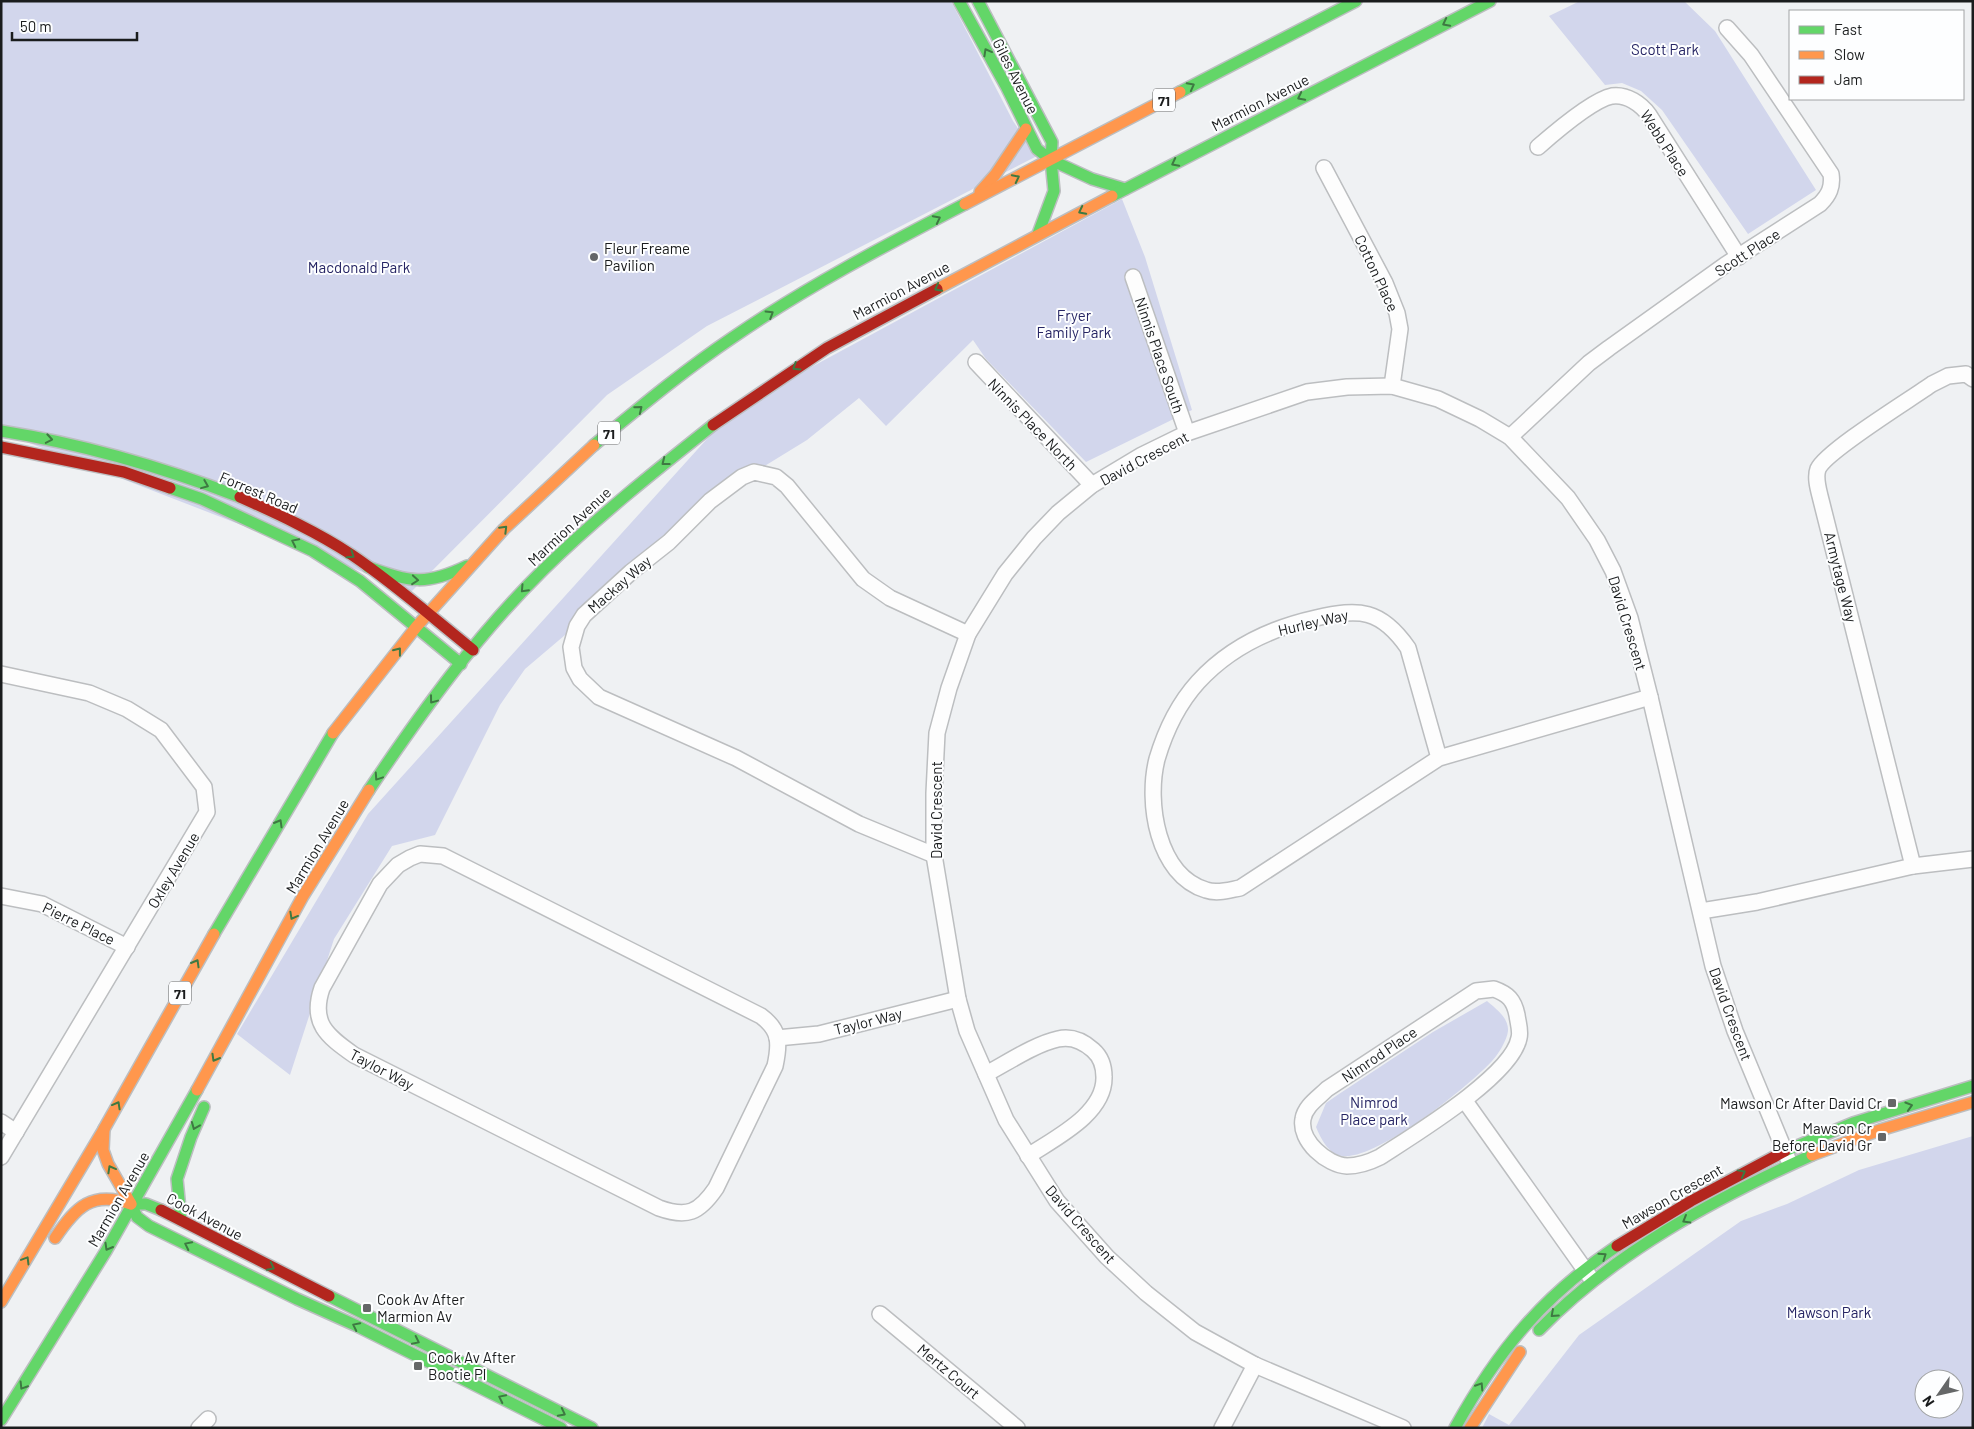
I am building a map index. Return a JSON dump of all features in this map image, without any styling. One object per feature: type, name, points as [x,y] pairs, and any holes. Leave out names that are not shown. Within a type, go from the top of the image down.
[{"type":"main road","name":"Giles Avenue","points":[[959,1],[1038,149],[1051,160],[1092,179],[1125,189]]},
{"type":"main road","name":"Giles Avenue","points":[[978,1],[1052,142],[1051,160],[1054,191],[1038,234]]},
{"type":"main road","name":"71","points":[[10,1302],[186,981],[327,741],[417,626],[504,528],[592,446],[685,371],[734,337],[814,287],[901,237],[1356,1]]},
{"type":"main road","name":"Marmion Avenue","points":[[1,1420],[106,1251],[229,1034],[303,896],[349,820],[405,737],[472,650],[504,611],[584,530],[724,416],[827,348],[1038,234],[1490,1]]},
{"type":"main road","points":[[972,200],[995,175],[1026,129]]},
{"type":"main road","name":"Forrest Road","points":[[1,431],[70,443],[114,454],[178,474],[298,524],[334,544],[368,567],[472,650]]},
{"type":"main road","name":"Forrest Road","points":[[1,447],[70,459],[124,472],[202,499],[313,551],[360,581],[461,664]]},
{"type":"main road","points":[[368,567],[396,577],[418,582],[438,578],[471,564]]},
{"type":"main road","points":[[229,1034],[233,1042],[229,1056]]},
{"type":"main road","name":"Mawson Crescent","points":[[1470,1428],[1514,1359],[1530,1340],[1588,1275],[1653,1222],[1785,1150],[1865,1120],[1973,1086]]},
{"type":"main road","points":[[181,1220],[177,1179],[191,1137],[209,1098]]},
{"type":"main road","name":"Mawson Crescent","points":[[1455,1428],[1491,1368],[1514,1338],[1558,1291],[1790,1165],[1906,1121],[1973,1102]]},
{"type":"main road","points":[[104,1129],[103,1150],[108,1164],[137,1217],[149,1226],[297,1299],[355,1325],[561,1428]]},
{"type":"main road","name":"Cook Avenue","points":[[48,1249],[64,1224],[76,1211],[96,1200],[111,1197],[131,1204],[146,1204],[592,1428]]},
{"type":"street","name":"Scott Place","points":[[1510,437],[1590,363],[1739,257],[1820,204],[1827,196],[1832,182],[1831,174],[1751,55],[1727,28]]},
{"type":"street","name":"Webb Place","points":[[1538,147],[1570,120],[1603,100],[1612,96],[1636,101],[1649,115],[1739,257]]},
{"type":"street","name":"Cotton Place","points":[[1324,168],[1388,290],[1397,313],[1400,329],[1392,386]]},
{"type":"street","name":"Ninnis Place South","points":[[1133,277],[1187,433]]},
{"type":"street","name":"Ninnis Place North","points":[[976,362],[1092,485]]},
{"type":"street","name":"Armytage Way","points":[[1913,866],[1820,496],[1817,483],[1818,470],[1834,451],[1932,384],[1948,376],[1966,374],[1973,379]]},
{"type":"street","name":"David Crescent","points":[[1403,1428],[1255,1365],[1195,1332],[1146,1293],[1107,1257],[1057,1202],[1006,1120],[968,1031],[958,998],[934,855],[934,793],[937,733],[949,688],[968,634],[1005,574],[1058,512],[1092,485],[1142,455],[1187,433],[1307,392],[1347,387],[1392,386],[1438,399],[1480,419],[1510,437],[1568,498],[1597,540],[1613,571],[1630,618],[1650,697],[1713,966],[1735,1031],[1790,1165]]},
{"type":"street","name":"Mackay Way","points":[[934,855],[859,824],[736,758],[599,697],[590,690],[574,668],[571,647],[577,626],[584,615],[668,542],[710,501],[742,477],[754,472],[776,477],[787,486],[851,568],[863,579],[890,598],[968,634]]},
{"type":"street","name":"Hurley Way","points":[[1439,758],[1408,648],[1398,632],[1370,614],[1353,612],[1303,621],[1269,632],[1240,646],[1215,665],[1197,683],[1180,706],[1157,760],[1154,806],[1157,829],[1169,859],[1191,884],[1208,891],[1240,888],[1439,758],[1650,697]]},
{"type":"street","name":"Oxley Avenue","points":[[1,674],[89,693],[127,709],[161,730],[204,787],[207,812],[1,1157]]},
{"type":"street","name":"Taylor Way","points":[[420,854],[443,856],[761,1016],[772,1024],[778,1038],[775,1066],[716,1188],[707,1201],[698,1209],[686,1214],[674,1214],[354,1055],[331,1037],[323,1027],[317,1015],[317,1006],[322,988],[387,876],[410,858],[420,854]]},
{"type":"street","points":[[1701,911],[1757,902],[1913,866],[1973,860]]},
{"type":"street","name":"Pierre Place","points":[[1,896],[42,904],[127,946]]},
{"type":"street","name":"Nimrod Place","points":[[1494,989],[1504,992],[1513,1001],[1519,1026],[1519,1039],[1514,1051],[1502,1065],[1465,1101],[1380,1157],[1366,1164],[1348,1166],[1334,1164],[1312,1146],[1305,1132],[1303,1120],[1308,1107],[1327,1089],[1476,991],[1494,989]]},
{"type":"street","name":"Taylor Way","points":[[778,1038],[818,1034],[958,998]]},
{"type":"street","points":[[986,1074],[1043,1044],[1059,1038],[1074,1039],[1086,1044],[1096,1054],[1104,1068],[1104,1085],[1099,1101],[1085,1116],[1028,1156]]},
{"type":"street","points":[[1465,1101],[1588,1275]]},
{"type":"street","points":[[1,1122],[16,1132]]},
{"type":"street","name":"Mertz Court","points":[[880,1314],[1017,1428]]},
{"type":"street","points":[[1222,1428],[1255,1365]]},
{"type":"green space","name":"Macdonald Park","points":[[1,1],[951,1],[1013,121],[1037,156],[707,326],[607,395],[412,591],[1,432]]},
{"type":"green space","name":"Scott Park","points":[[1580,1],[1684,1],[1715,31],[1816,190],[1748,234],[1662,110],[1641,91],[1622,83],[1605,85],[1549,16]]},
{"type":"green space","name":"Fryer Family Park","points":[[1122,199],[1145,257],[1192,410],[1086,462],[986,359],[973,340],[886,426],[859,398],[807,440],[763,467],[525,669],[500,705],[435,835],[392,846],[334,939],[290,1075],[237,1034],[368,814],[734,409]]},
{"type":"green space","name":"Nimrod Place park","points":[[1487,1001],[1504,1018],[1508,1031],[1499,1051],[1480,1073],[1443,1104],[1399,1135],[1358,1154],[1343,1156],[1330,1150],[1316,1127],[1326,1103],[1433,1032]]},
{"type":"green space","name":"Mawson Park","points":[[1973,1136],[1973,1428],[1482,1428],[1489,1414],[1509,1425],[1579,1335],[1741,1221],[1787,1204],[1859,1170]]},
{"type":"traffic: fast","points":[[959,1],[1006,86],[1037,149],[1051,160],[1092,179],[1125,189]]},
{"type":"traffic: fast","points":[[978,1],[1052,142],[1051,160],[1054,191],[1038,234]]},
{"type":"traffic: fast","points":[[1180,92],[1356,1]]},
{"type":"traffic: fast","points":[[1112,196],[1490,1]]},
{"type":"traffic: fast","points":[[594,445],[679,377],[760,319],[847,267],[965,204]]},
{"type":"traffic: fast","points":[[369,790],[450,676],[518,595],[605,513],[713,425]]},
{"type":"traffic: fast","points":[[1,431],[32,436],[152,466],[240,497]]},
{"type":"traffic: fast","points":[[170,488],[202,499],[313,551],[360,581],[461,664]]},
{"type":"traffic: fast","points":[[368,567],[395,576],[418,580],[440,577],[467,566]]},
{"type":"traffic: fast","points":[[214,934],[333,733]]},
{"type":"traffic: fast","points":[[1785,1151],[1853,1123],[1973,1086]]},
{"type":"traffic: fast","points":[[1,1420],[106,1251],[197,1090]]},
{"type":"traffic: fast","points":[[181,1220],[177,1179],[191,1137],[204,1107]]},
{"type":"traffic: fast","points":[[1539,1330],[1600,1276],[1667,1230],[1739,1190],[1812,1155]]},
{"type":"traffic: fast","points":[[161,1210],[146,1204],[131,1204],[137,1217],[149,1226],[297,1299],[355,1325],[561,1428]]},
{"type":"traffic: fast","points":[[1455,1428],[1488,1374],[1524,1326],[1567,1285],[1617,1246]]},
{"type":"traffic: fast","points":[[329,1296],[592,1428]]},
{"type":"traffic: slow","points":[[965,204],[1180,92]]},
{"type":"traffic: slow","points":[[980,192],[995,175],[1026,129]]},
{"type":"traffic: slow","points":[[937,289],[1112,196]]},
{"type":"traffic: slow","points":[[333,733],[417,626],[504,529],[594,445]]},
{"type":"traffic: slow","points":[[197,1090],[303,896],[369,790]]},
{"type":"traffic: slow","points":[[1,1302],[104,1129],[214,934]]},
{"type":"traffic: slow","points":[[1812,1155],[1880,1130],[1973,1102]]},
{"type":"traffic: slow","points":[[104,1129],[103,1150],[108,1164],[131,1204]]},
{"type":"traffic: slow","points":[[55,1238],[70,1218],[86,1204],[95,1200],[106,1199],[131,1204]]},
{"type":"traffic: slow","points":[[1470,1428],[1520,1352]]},
{"type":"traffic: jam","points":[[713,425],[827,348],[937,289]]},
{"type":"traffic: jam","points":[[1,447],[124,472],[170,488]]},
{"type":"traffic: jam","points":[[240,497],[311,531],[352,555],[399,589],[473,650]]},
{"type":"traffic: jam","points":[[1617,1246],[1691,1201],[1785,1151]]},
{"type":"traffic: jam","points":[[161,1210],[329,1296]]},
{"type":"place","name":"Fleur Freame Pavilion","points":[[594,257]]},
{"type":"place","name":"Mawson Cr After David Cr","points":[[1892,1103]]},
{"type":"place","name":"Mawson Cr Before David Gr","points":[[1882,1137]]},
{"type":"place","name":"Cook Av After Marmion Av","points":[[367,1308]]},
{"type":"place","name":"Cook Av After Bootie Pl","points":[[418,1366]]}]
